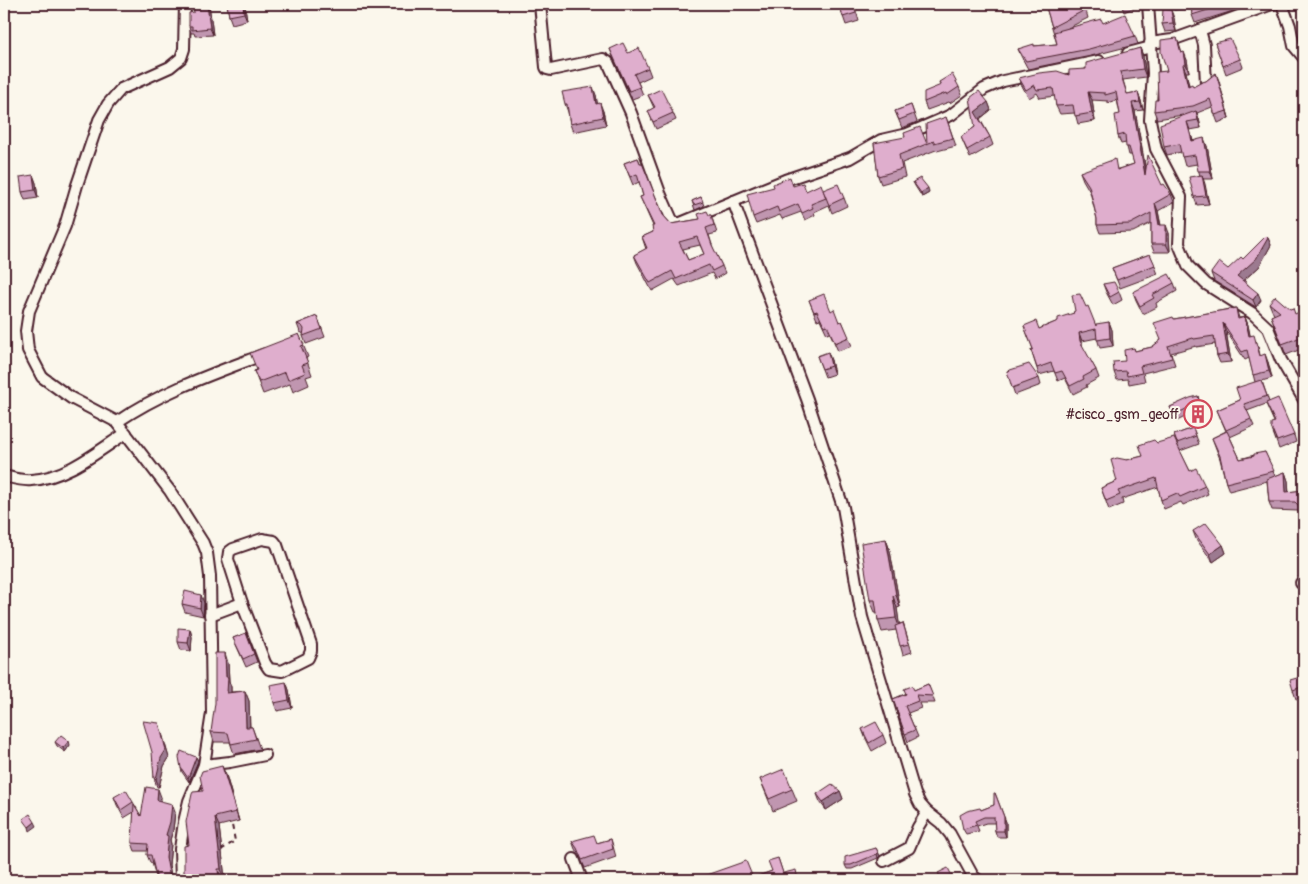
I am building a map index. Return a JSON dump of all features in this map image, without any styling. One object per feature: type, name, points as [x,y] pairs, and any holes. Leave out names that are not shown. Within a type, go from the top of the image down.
[{"type":"street","points":[[181,880],[180,849],[184,822],[204,764],[212,713],[210,576],[207,553],[204,543],[170,491],[117,422],[71,398],[42,377],[28,350],[26,331],[29,311],[65,226],[99,120],[108,104],[120,89],[170,67],[181,58],[184,49],[185,4]]},
{"type":"street","points":[[540,4],[547,69],[551,70],[603,59],[608,62],[631,113],[660,193],[672,220],[675,223],[683,224],[785,180],[850,158],[881,140],[907,134],[951,115],[984,89],[1003,81],[1114,57],[1172,40],[1272,4]]},
{"type":"street","points":[[1148,4],[1153,73],[1150,120],[1156,149],[1181,197],[1179,244],[1188,266],[1206,284],[1252,313],[1268,328],[1281,360],[1304,400]]},
{"type":"street","points":[[1282,4],[1290,26],[1294,46],[1304,58]]},
{"type":"street","points":[[1200,30],[1204,44],[1206,83]]},
{"type":"street","points":[[733,201],[807,399],[843,507],[862,617],[915,794],[920,804],[950,834],[973,876],[978,880]]},
{"type":"street","points":[[117,422],[138,407],[197,380],[275,350]]},
{"type":"street","points":[[4,476],[21,480],[48,478],[73,467],[126,434]]},
{"type":"street","points":[[262,539],[274,541],[280,553],[311,644],[312,651],[308,658],[282,671],[269,670],[242,603],[228,559],[229,552],[262,539]]},
{"type":"street","points":[[210,615],[242,603]]},
{"type":"street","points":[[204,764],[265,756]]},
{"type":"street","points":[[884,861],[909,848],[927,812]]},
{"type":"street","points":[[574,859],[582,880]]},
{"type":"path","points":[[217,852],[225,849],[235,841],[232,825]]},
{"type":"building","points":[[193,4],[207,4],[210,28],[192,30],[192,26],[189,26],[189,13],[194,12]]},
{"type":"building","points":[[227,4],[243,4],[244,13],[229,16]]},
{"type":"building","points":[[839,4],[854,4],[856,13],[843,17]]},
{"type":"building","points":[[1045,4],[1084,4],[1085,10],[1052,27]]},
{"type":"building","points":[[1191,4],[1227,4],[1192,15]]},
{"type":"building","points":[[1163,9],[1171,10],[1173,23],[1162,24]]},
{"type":"building","points":[[1125,14],[1135,36],[1089,49],[1026,61],[1018,49],[1034,44],[1034,46],[1057,44],[1054,32],[1101,19],[1103,23]]},
{"type":"building","points":[[1177,38],[1181,53],[1184,52],[1186,64],[1183,65],[1188,86],[1192,84],[1193,87],[1206,81],[1216,73],[1227,111],[1215,115],[1210,99],[1193,106],[1154,111],[1155,100],[1158,100],[1157,72],[1167,71],[1161,52],[1161,40]]},
{"type":"building","points":[[1230,39],[1240,59],[1223,66],[1215,43]]},
{"type":"building","points":[[623,43],[628,53],[639,48],[648,68],[634,74],[640,87],[629,91],[610,49]]},
{"type":"building","points":[[1140,48],[1143,69],[1120,72],[1127,94],[1138,92],[1140,102],[1132,103],[1145,175],[1148,155],[1162,185],[1164,184],[1171,194],[1155,203],[1159,225],[1166,225],[1166,244],[1151,244],[1151,213],[1130,224],[1097,225],[1089,186],[1080,172],[1115,159],[1117,170],[1134,164],[1129,147],[1126,147],[1125,134],[1118,136],[1115,115],[1120,114],[1116,92],[1105,95],[1105,93],[1088,92],[1092,113],[1075,116],[1073,105],[1056,106],[1053,88],[1037,90],[1034,85],[1026,90],[1019,78],[1057,71],[1069,75],[1069,70],[1086,69],[1086,63]]},
{"type":"building","points":[[952,74],[959,87],[947,95],[946,93],[924,102],[924,92],[941,85],[939,82]]},
{"type":"building","points":[[593,87],[596,104],[600,103],[603,117],[570,124],[567,104],[565,104],[562,92]]},
{"type":"building","points":[[661,89],[673,113],[653,122],[648,111],[655,107],[648,95]]},
{"type":"building","points":[[979,91],[988,102],[975,112],[990,137],[967,150],[961,137],[975,127],[970,98]]},
{"type":"building","points":[[911,105],[914,114],[899,120],[895,111]]},
{"type":"building","points":[[1196,111],[1198,120],[1187,122],[1192,141],[1204,138],[1210,171],[1198,171],[1195,155],[1182,157],[1179,144],[1164,147],[1160,124]]},
{"type":"building","points":[[946,117],[953,138],[927,144],[926,124]]},
{"type":"building","points":[[920,127],[927,144],[899,155],[902,169],[878,176],[874,143],[905,137],[904,133]]},
{"type":"building","points":[[638,158],[640,163],[642,163],[663,215],[671,224],[700,219],[698,214],[707,211],[711,215],[714,225],[706,228],[722,266],[712,271],[709,265],[676,279],[672,271],[650,283],[634,255],[647,248],[642,237],[653,232],[652,226],[654,226],[640,197],[643,196],[637,174],[630,177],[624,163]],"holes":[[[697,237],[704,254],[688,260],[679,242]]]},
{"type":"building","points":[[33,175],[35,190],[22,192],[20,177]]},
{"type":"building","points":[[1202,175],[1206,196],[1194,197],[1189,177]]},
{"type":"building","points":[[790,177],[793,186],[803,183],[806,191],[821,184],[826,198],[811,204],[813,208],[802,213],[798,204],[779,212],[777,207],[753,217],[747,194],[774,187],[773,184]]},
{"type":"building","points":[[920,178],[928,188],[921,193],[913,182]]},
{"type":"building","points":[[838,184],[844,198],[829,205],[823,190]]},
{"type":"building","points":[[701,197],[703,202],[694,205],[692,201]]},
{"type":"building","points":[[1266,236],[1268,238],[1256,259],[1237,276],[1258,293],[1253,300],[1211,273],[1219,262],[1228,269],[1241,257],[1243,259]]},
{"type":"building","points":[[1150,254],[1155,265],[1117,280],[1112,268]]},
{"type":"building","points":[[1169,274],[1174,283],[1152,295],[1154,298],[1140,306],[1133,292]]},
{"type":"building","points":[[1114,282],[1119,292],[1110,297],[1103,284]]},
{"type":"building","points":[[824,294],[831,311],[834,309],[839,322],[842,321],[849,337],[835,343],[827,325],[824,326],[817,311],[814,312],[809,300]]},
{"type":"building","points":[[1080,294],[1086,307],[1088,306],[1096,326],[1096,324],[1109,322],[1110,338],[1097,340],[1096,329],[1079,333],[1080,341],[1096,370],[1070,386],[1062,371],[1055,373],[1051,363],[1037,368],[1031,350],[1033,349],[1024,326],[1036,321],[1039,329],[1058,321],[1058,318],[1074,313],[1072,295]]},
{"type":"building","points":[[1275,296],[1290,309],[1293,308],[1295,314],[1301,311],[1304,320],[1304,336],[1282,344],[1271,316],[1280,312],[1269,303]]},
{"type":"building","points":[[1236,308],[1238,319],[1245,317],[1249,336],[1254,335],[1260,356],[1265,354],[1269,371],[1253,375],[1247,350],[1242,352],[1223,323],[1228,354],[1217,356],[1214,336],[1193,338],[1168,346],[1172,358],[1140,366],[1142,373],[1127,376],[1126,371],[1114,372],[1113,362],[1125,361],[1124,350],[1134,348],[1135,351],[1152,347],[1161,340],[1154,323],[1173,317],[1174,319]]},
{"type":"building","points":[[317,316],[322,329],[303,336],[304,329],[297,324]]},
{"type":"building","points":[[299,334],[304,345],[301,346],[308,363],[302,365],[305,373],[288,380],[285,372],[259,382],[254,371],[257,370],[250,353]]},
{"type":"building","points":[[828,352],[831,366],[822,369],[817,356]]},
{"type":"building","points":[[1029,364],[1039,378],[1012,388],[1007,371]]},
{"type":"building","points":[[1261,380],[1267,396],[1244,404],[1251,419],[1226,430],[1217,410],[1240,400],[1236,388]]},
{"type":"building","points":[[1198,396],[1201,411],[1193,414],[1190,407],[1174,415],[1170,407]]},
{"type":"building","points":[[1278,398],[1294,435],[1277,441],[1271,427],[1271,423],[1275,422],[1266,403]]},
{"type":"building","points":[[1193,428],[1196,436],[1177,443],[1174,435]]},
{"type":"building","points":[[1227,431],[1240,459],[1265,452],[1274,471],[1226,483],[1220,456],[1212,438]]},
{"type":"building","points":[[1174,438],[1190,471],[1196,468],[1205,486],[1180,497],[1177,493],[1161,500],[1156,478],[1118,491],[1120,495],[1106,501],[1101,488],[1117,481],[1111,460],[1117,458],[1127,460],[1143,456],[1139,445],[1154,440],[1157,443]]},
{"type":"building","points":[[1285,472],[1286,492],[1304,490],[1304,511],[1295,502],[1269,502],[1267,479]]},
{"type":"building","points":[[1206,523],[1223,545],[1210,554],[1193,531]]},
{"type":"building","points":[[886,539],[896,595],[893,596],[896,618],[878,620],[875,600],[870,600],[861,543]]},
{"type":"building","points":[[185,591],[201,595],[200,608],[182,604]]},
{"type":"building","points":[[903,623],[909,644],[900,646],[895,626]]},
{"type":"building","points":[[178,628],[190,629],[188,643],[178,642]]},
{"type":"building","points":[[246,633],[254,654],[243,659],[233,638]]},
{"type":"building","points":[[215,653],[225,653],[226,677],[228,677],[227,693],[245,691],[246,727],[252,727],[256,739],[231,744],[228,733],[211,732],[215,703]]},
{"type":"building","points":[[1304,676],[1304,686],[1293,690],[1290,680]]},
{"type":"building","points":[[286,682],[289,700],[274,703],[270,685]]},
{"type":"building","points":[[928,684],[933,696],[916,695],[918,701],[905,706],[915,730],[905,734],[893,699],[906,694],[904,689],[912,686],[914,690]]},
{"type":"building","points":[[143,721],[159,723],[166,750],[161,758],[156,779],[154,778],[152,752]]},
{"type":"building","points":[[876,722],[883,735],[869,743],[862,729]]},
{"type":"building","points":[[61,735],[69,741],[63,748],[55,742]]},
{"type":"building","points":[[181,751],[196,757],[188,778],[181,768],[179,757]]},
{"type":"building","points":[[222,766],[236,812],[215,817],[221,869],[218,869],[219,880],[185,880],[184,846],[189,845],[186,822],[192,794],[193,792],[203,791],[200,776],[202,771]]},
{"type":"building","points":[[784,769],[792,789],[769,799],[760,779]]},
{"type":"building","points":[[832,784],[840,791],[823,802],[817,794]]},
{"type":"building","points":[[146,787],[158,789],[157,800],[172,804],[166,835],[168,836],[166,857],[170,879],[157,880],[151,855],[147,855],[148,844],[132,843],[134,804],[141,816]]},
{"type":"building","points":[[126,790],[133,802],[121,810],[114,797]]},
{"type":"building","points":[[994,793],[1004,817],[1004,831],[995,831],[994,817],[984,817],[975,821],[977,825],[963,829],[960,815],[967,811],[980,808],[981,810],[994,805]]},
{"type":"building","points":[[30,814],[35,822],[29,827],[23,819]]},
{"type":"building","points":[[594,835],[597,843],[611,839],[613,849],[582,860],[572,841]]},
{"type":"building","points":[[876,848],[877,854],[851,865],[845,865],[845,857]]},
{"type":"building","points":[[778,858],[784,876],[771,880],[692,880],[746,861],[753,878],[772,871],[768,861]]},
{"type":"building","points":[[948,868],[954,880],[942,880],[938,873]]},
{"type":"building","points":[[796,870],[798,880],[786,880],[784,873]]},
{"type":"place","name":"#cisco_gsm_geoff","points":[[1198,414]]}]
